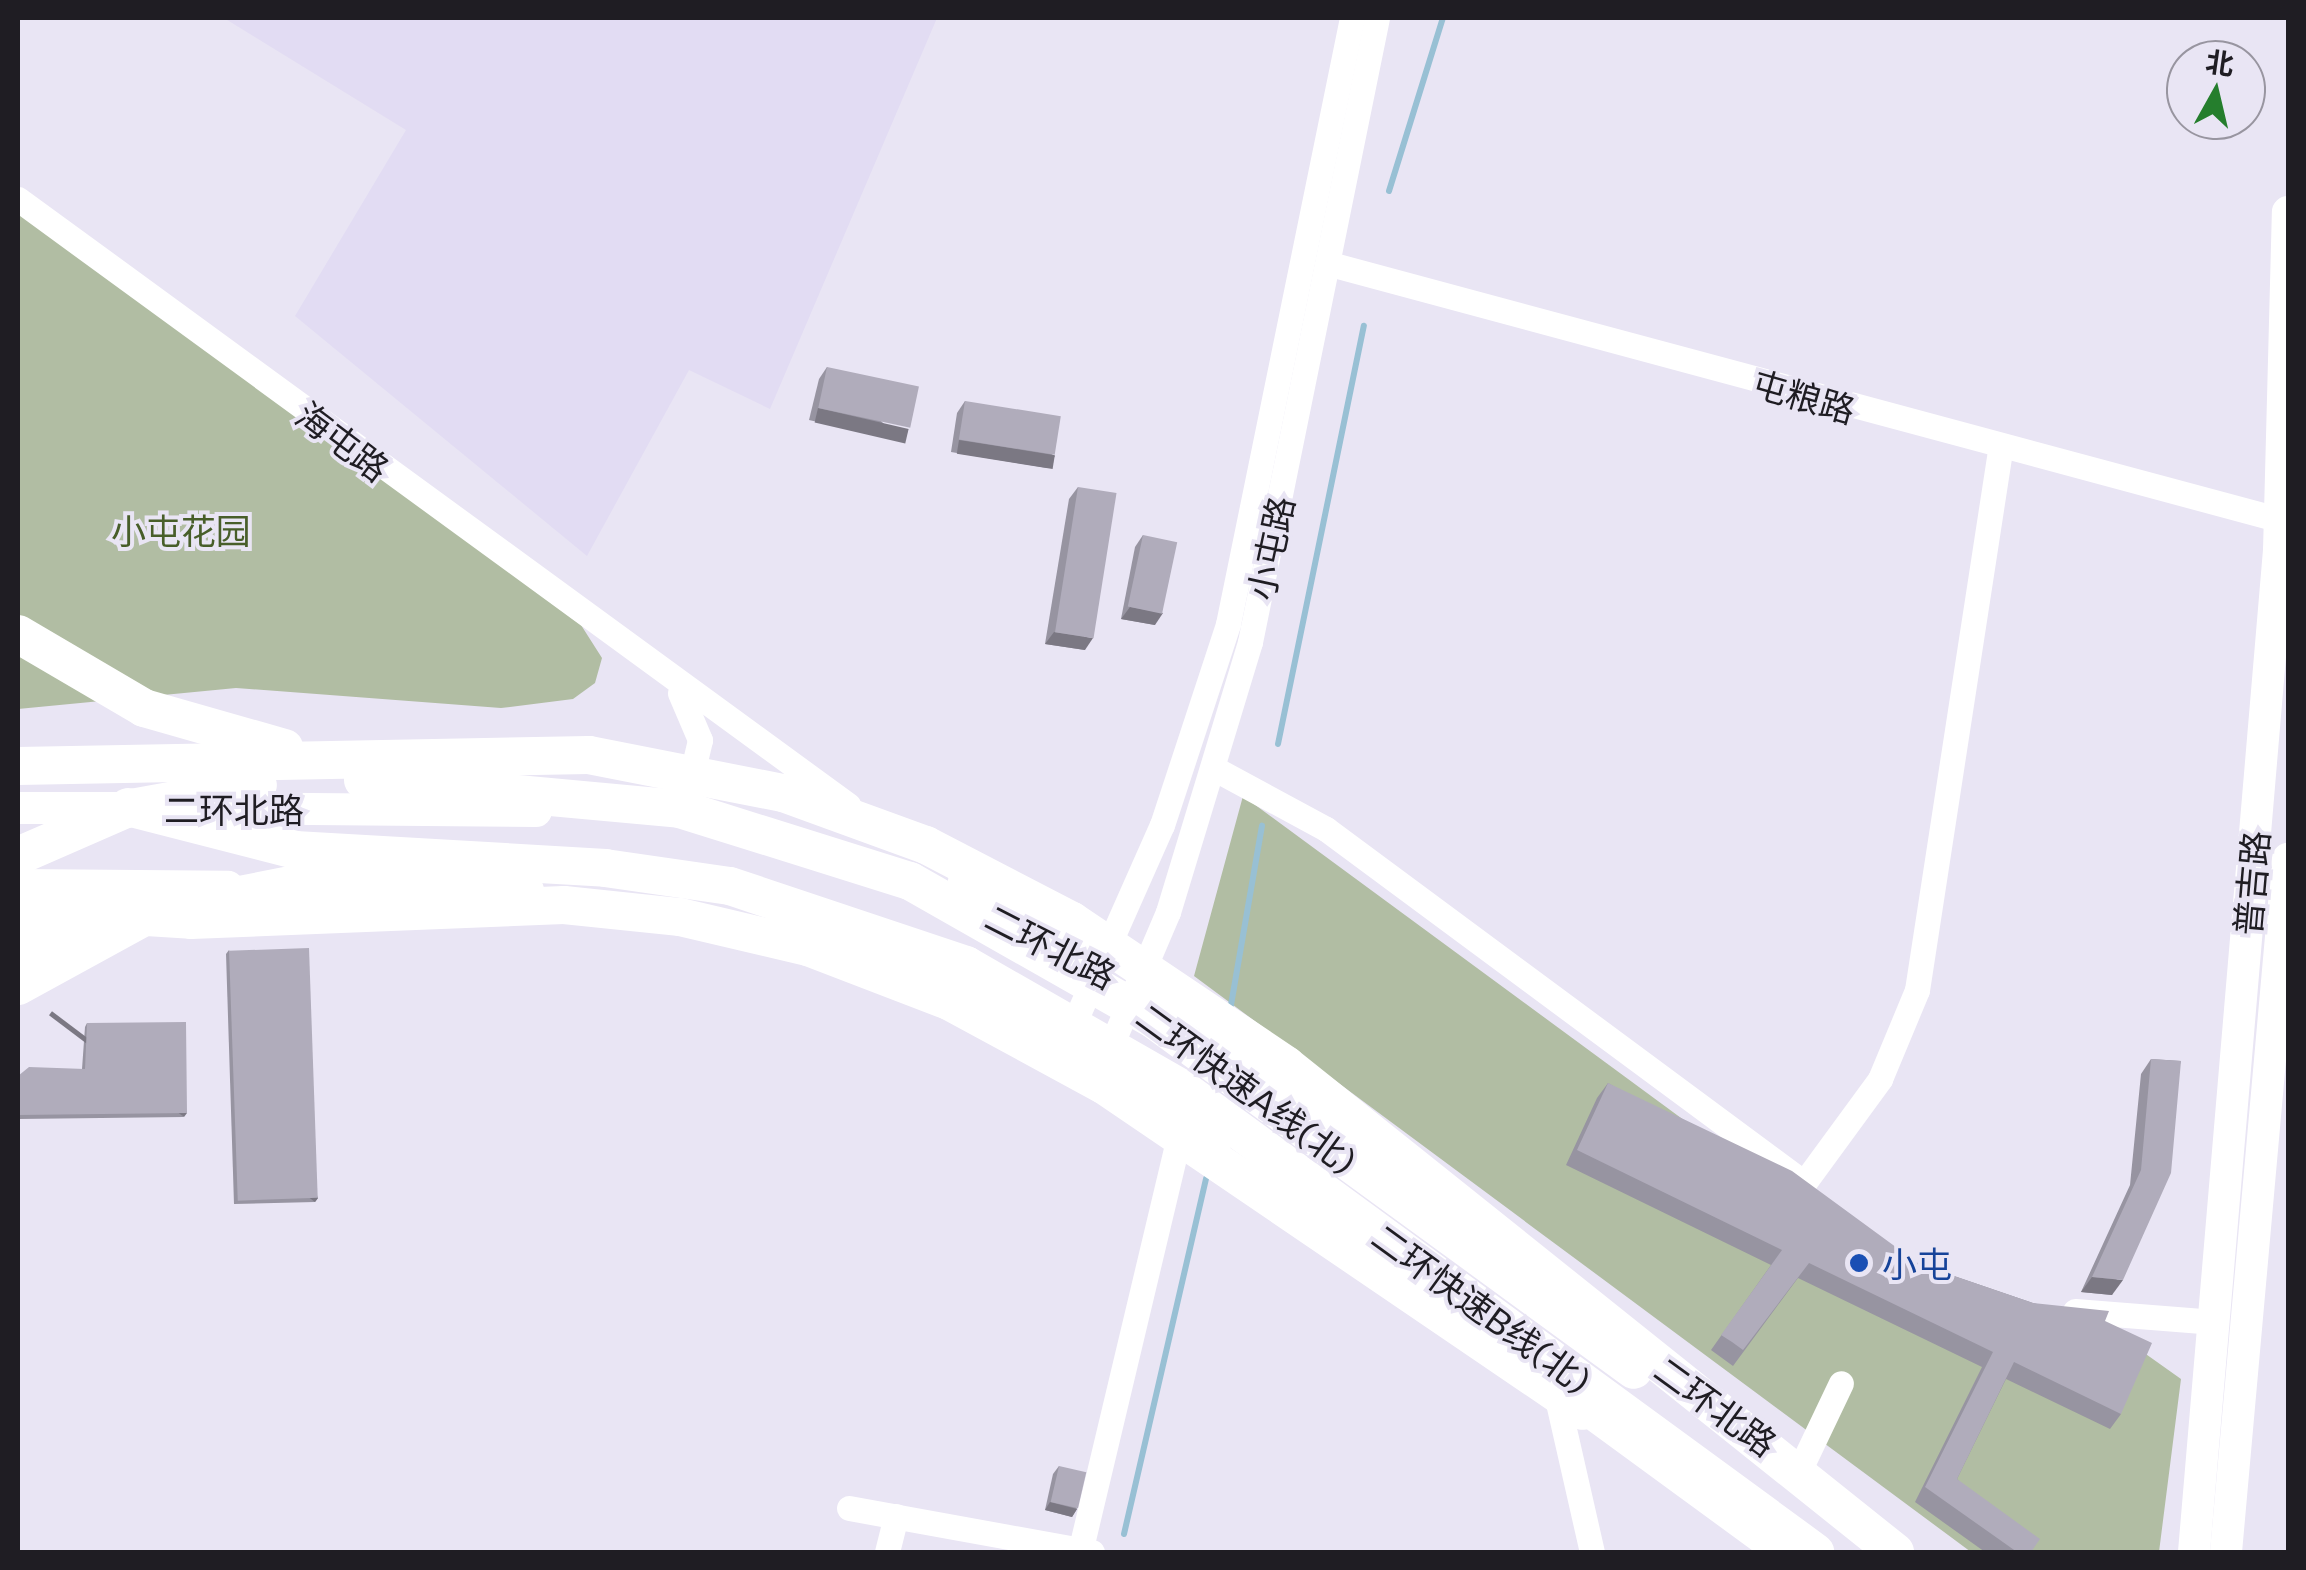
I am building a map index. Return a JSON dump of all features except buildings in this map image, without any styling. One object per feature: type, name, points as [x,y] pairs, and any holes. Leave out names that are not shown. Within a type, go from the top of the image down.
[{"type":"highway","points":[[18,634],[111,693],[192,725],[534,789]]},
{"type":"highway","points":[[18,744],[111,800],[218,836],[351,857],[529,866]]},
{"type":"highway","points":[[18,766],[506,752],[638,762],[799,798],[974,868],[1124,952],[1272,1054],[1895,1552]]},
{"type":"highway","points":[[18,856],[126,809],[234,787],[366,780],[534,789]]},
{"type":"highway","name":"二环快速A线(北)","points":[[534,789],[680,809],[788,836],[1020,936],[1207,1056],[1881,1552]]},
{"type":"highway","points":[[18,986],[132,920],[220,893],[349,873],[529,866]]},
{"type":"highway","name":"二环快速B线(北)","points":[[529,866],[645,872],[774,896],[916,943],[1018,990],[1239,1128],[1814,1552]]},
{"type":"highway","points":[[18,909],[123,918],[220,920],[602,907],[750,931],[901,980],[1104,1085],[1796,1552]]},
{"type":"highway","points":[[18,946],[123,918]]},
{"type":"main road","name":"普吉路","points":[[2194,1552],[2285,521],[2288,212]]},
{"type":"main road","name":"二环北路","points":[[18,808],[644,817],[848,860],[1096,966],[1136,990],[1274,1080],[1914,1552]]},
{"type":"main road","name":"普吉路","points":[[2226,1552],[2288,860]]},
{"type":"main road","points":[[18,885],[538,890],[683,902],[871,951],[1066,1040],[1184,1114],[1782,1552]]},
{"type":"street","name":"小屯路","points":[[1066,1040],[1162,825],[1228,624],[1352,18]]},
{"type":"street","name":"小屯路","points":[[1104,1062],[1136,990],[1217,770],[1330,264],[1377,18]]},
{"type":"street","name":"海屯路","points":[[18,200],[669,682],[1096,966]]},
{"type":"street","name":"屯粮路","points":[[1330,264],[2000,451],[2285,521]]},
{"type":"street","points":[[1804,1183],[1880,1079],[1917,990],[2000,451]]},
{"type":"street","points":[[644,817],[678,800],[699,763],[694,716],[669,682]]},
{"type":"street","points":[[1217,770],[1326,830],[1832,1206]]},
{"type":"street","points":[[849,1508],[1084,1552],[1184,1114]]},
{"type":"street","points":[[2046,1306],[2215,1322]]},
{"type":"street","points":[[1800,1468],[1841,1383]]},
{"type":"street","points":[[1554,1385],[1592,1552]]},
{"type":"street","points":[[887,1552],[896,1516]]},
{"type":"shaded area","points":[[224,18],[937,18],[770,409],[689,370],[587,556],[295,316],[406,130]]},
{"type":"green space","name":"小屯花园","points":[[18,211],[581,625],[602,658],[595,683],[573,699],[501,708],[236,688],[18,709]]},
{"type":"green space","points":[[1243,796],[1873,1259],[2119,1335],[2181,1379],[2159,1552],[1971,1552],[1194,976]]},
{"type":"waterway","points":[[1389,191],[1443,18]]},
{"type":"waterway","points":[[1278,744],[1364,326]]},
{"type":"waterway","points":[[1231,1005],[1262,826]]},
{"type":"waterway","points":[[1124,1534],[1206,1178]]},
{"type":"place","name":"小屯","points":[[1859,1263]]}]
